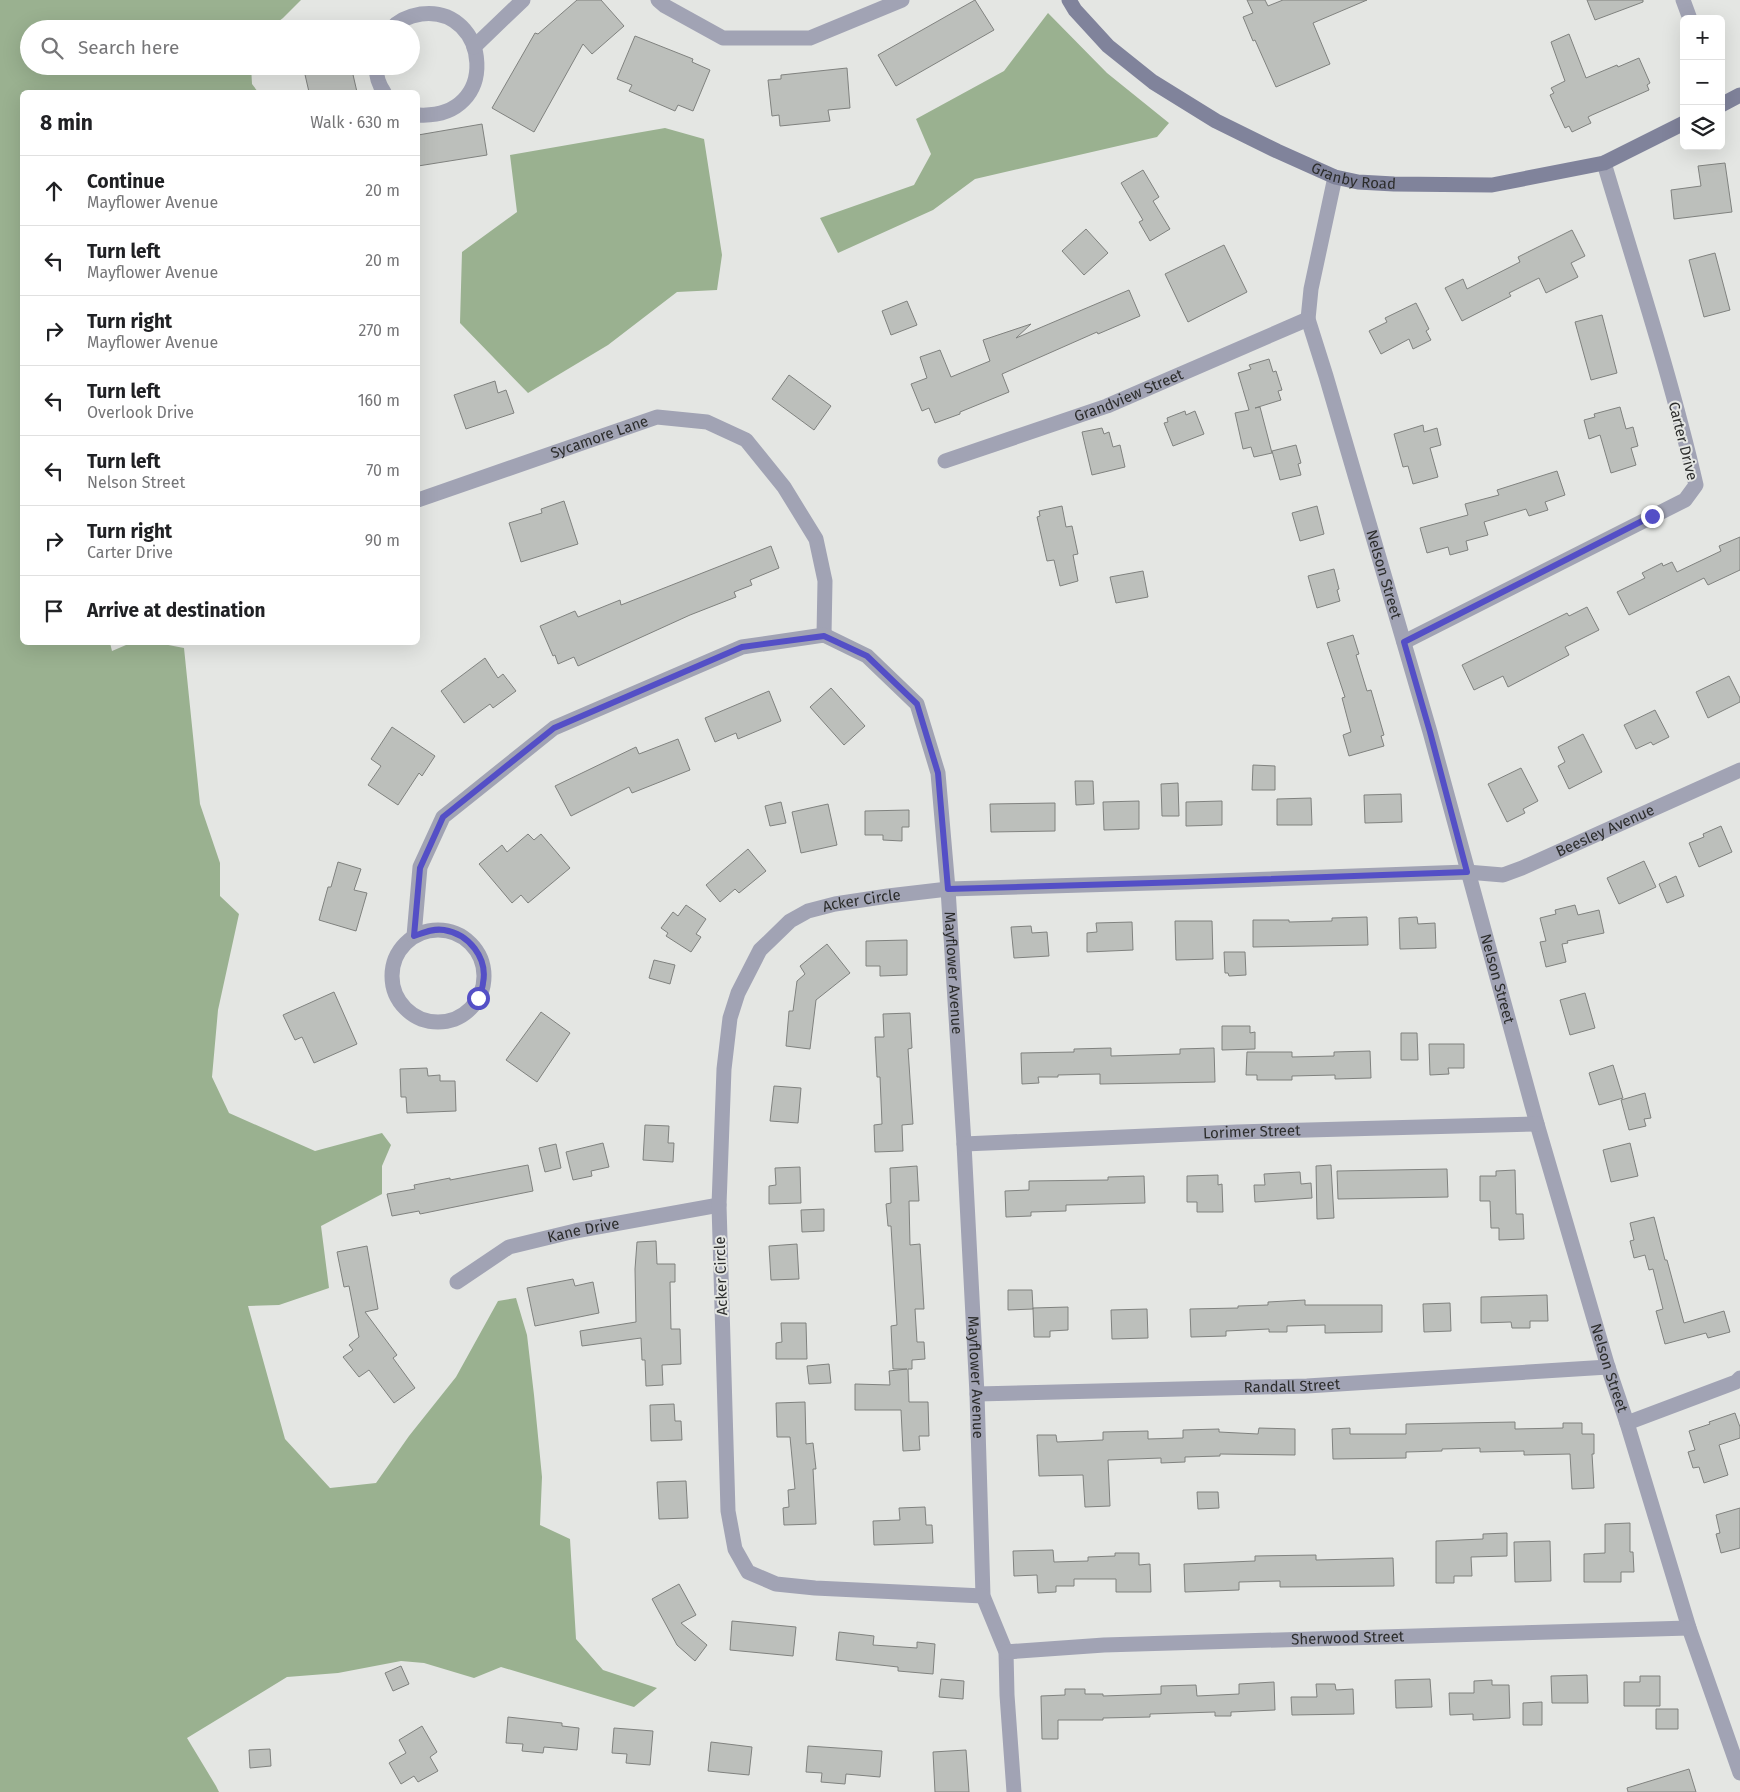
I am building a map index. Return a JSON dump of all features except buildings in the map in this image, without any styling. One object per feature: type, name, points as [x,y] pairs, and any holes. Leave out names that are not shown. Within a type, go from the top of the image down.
[{"type":"main road","name":"Granby Road","points":[[1070,0],[1075,10],[1108,46],[1153,82],[1216,121],[1335,177],[1358,182],[1492,185],[1604,163],[1680,125]]},
{"type":"main road","points":[[1725,103],[1740,95]]},
{"type":"street","points":[[474,47],[523,0]]},
{"type":"street","points":[[658,0],[665,6],[724,38],[810,38],[902,0]]},
{"type":"street","points":[[1683,0],[1689,15]]},
{"type":"street","points":[[403,20],[411,16],[429,13],[446,17],[461,26],[472,40],[477,58],[477,74],[472,89],[462,102],[449,111],[434,116],[420,115]]},
{"type":"street","points":[[377,75],[382,90]]},
{"type":"street","name":"Carter Drive","points":[[1404,642],[1685,500],[1696,485],[1646,300],[1604,163]]},
{"type":"street","name":"Nelson Street","points":[[1335,177],[1311,289],[1308,319],[1430,732],[1537,1124],[1608,1367],[1627,1423],[1689,1628],[1740,1773]]},
{"type":"street","name":"Grandview Street","points":[[945,461],[1107,406],[1308,319]]},
{"type":"street","name":"Sycamore Lane","points":[[420,499],[657,417],[707,422],[746,440],[784,488],[816,539],[825,581],[824,636]]},
{"type":"street","points":[[414,936],[428,931],[442,930],[457,934],[469,942],[478,954],[483,968],[484,983],[478,998],[469,1010],[456,1019],[440,1022],[425,1020],[411,1014],[400,1002],[394,988],[392,973],[395,959],[402,946],[414,936],[420,868],[443,817],[554,728],[742,647],[824,636]]},
{"type":"street","name":"Mayflower Avenue","points":[[824,636],[867,656],[917,704],[938,773],[948,889],[964,1144],[977,1394],[983,1596],[1006,1652],[1014,1792]]},
{"type":"street","name":"Beesley Avenue","points":[[948,889],[1467,872],[1503,875],[1740,770]]},
{"type":"street","name":"Acker Circle","points":[[948,889],[835,904],[808,911],[790,921],[760,950],[738,993],[730,1018],[724,1069],[719,1205],[728,1511],[735,1549],[748,1572],[776,1584],[815,1588],[983,1596]]},
{"type":"street","name":"Lorimer Street","points":[[964,1144],[1238,1132],[1537,1124]]},
{"type":"street","name":"Kane Drive","points":[[457,1282],[509,1247],[575,1231],[719,1205]]},
{"type":"street","name":"Randall Street","points":[[977,1394],[1307,1386],[1608,1367]]},
{"type":"street","points":[[1627,1423],[1736,1382],[1740,1378]]},
{"type":"street","name":"Sherwood Street","points":[[1006,1652],[1104,1645],[1689,1628]]},
{"type":"green space","points":[[0,0],[301,0],[280,20],[20,20],[20,75],[252,75],[252,84],[256,90],[20,90],[20,645],[110,645],[112,651],[126,645],[168,645],[184,648],[200,804],[220,863],[220,896],[239,914],[218,1010],[212,1077],[229,1113],[315,1151],[382,1133],[391,1145],[382,1166],[382,1194],[321,1226],[329,1288],[279,1305],[248,1306],[285,1439],[330,1488],[376,1483],[409,1436],[456,1377],[498,1301],[516,1298],[527,1335],[534,1395],[542,1477],[540,1525],[570,1539],[576,1639],[603,1670],[657,1688],[634,1707],[501,1667],[474,1678],[424,1663],[401,1661],[338,1673],[287,1677],[187,1738],[219,1792],[0,1792]]},
{"type":"green space","points":[[1048,13],[1107,73],[1169,123],[1157,137],[975,179],[933,210],[838,253],[820,218],[914,185],[931,154],[916,119],[1004,71]]},
{"type":"green space","points":[[665,128],[704,139],[722,255],[717,290],[677,292],[608,345],[528,393],[460,323],[462,252],[517,212],[510,155]]},
{"type":"route","points":[[478,998],[484,983],[483,968],[478,954],[469,942],[457,934],[442,930],[428,931],[414,936],[420,868],[443,817],[554,728],[742,647],[824,636],[867,656],[917,704],[938,773],[948,889],[1467,872],[1404,642],[1652,516]]}]
